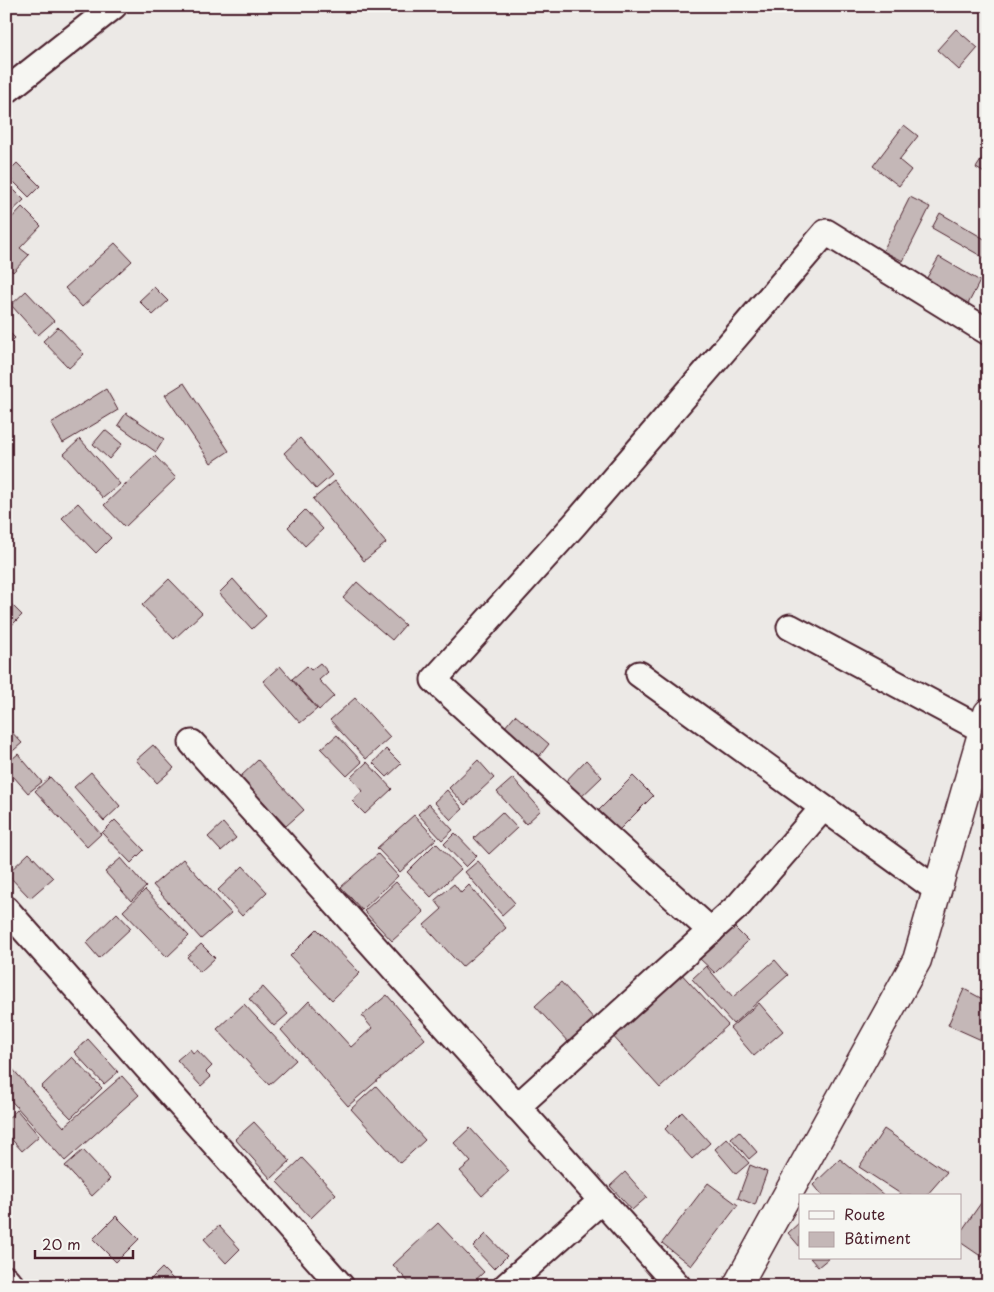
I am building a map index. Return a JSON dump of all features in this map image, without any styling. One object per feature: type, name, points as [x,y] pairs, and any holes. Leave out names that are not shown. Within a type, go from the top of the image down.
[{"type":"street","points":[[6,91],[114,6]]},
{"type":"street","points":[[710,931],[434,680],[574,525],[826,232],[988,332]]},
{"type":"street","points":[[737,1286],[917,960],[985,722],[790,627]]},
{"type":"street","points":[[639,674],[937,890]]},
{"type":"street","points":[[192,743],[678,1286]]},
{"type":"street","points":[[517,1107],[739,905],[824,808]]},
{"type":"street","points":[[6,909],[341,1286]]},
{"type":"street","points":[[506,1286],[601,1201]]},
{"type":"street","points":[[6,1279],[12,1286]]},
{"type":"building","points":[[956,29],[978,48],[959,70],[937,50]]},
{"type":"building","points":[[904,125],[918,136],[899,160],[911,170],[899,186],[873,166]]},
{"type":"building","points":[[985,154],[988,156],[988,175],[976,168]]},
{"type":"building","points":[[17,163],[40,186],[29,197],[6,174]]},
{"type":"building","points":[[6,182],[24,200],[6,217]]},
{"type":"building","points":[[910,197],[930,207],[903,261],[883,251]]},
{"type":"building","points":[[22,207],[41,226],[20,248],[29,255],[13,272],[6,265],[6,224]]},
{"type":"building","points":[[940,213],[988,241],[988,260],[932,228]]},
{"type":"building","points":[[115,243],[132,261],[82,307],[65,288]]},
{"type":"building","points":[[939,257],[980,281],[967,306],[925,281]]},
{"type":"building","points":[[154,287],[168,301],[153,315],[139,301]]},
{"type":"building","points":[[26,291],[54,321],[38,335],[11,305]]},
{"type":"building","points":[[58,327],[84,354],[69,368],[43,341]]},
{"type":"building","points":[[6,329],[15,338],[6,347]]},
{"type":"building","points":[[184,383],[229,451],[211,463],[165,395]]},
{"type":"building","points":[[106,389],[118,410],[63,443],[51,423]]},
{"type":"building","points":[[126,413],[164,439],[156,452],[118,425]]},
{"type":"building","points":[[105,430],[122,444],[109,459],[93,444]]},
{"type":"building","points":[[300,438],[332,475],[316,489],[284,453]]},
{"type":"building","points":[[80,439],[120,484],[103,498],[64,454]]},
{"type":"building","points":[[155,456],[176,478],[125,527],[104,505]]},
{"type":"building","points":[[335,481],[386,543],[364,561],[313,499]]},
{"type":"building","points":[[78,503],[111,538],[96,553],[62,518]]},
{"type":"building","points":[[305,510],[323,529],[305,546],[288,527]]},
{"type":"building","points":[[169,579],[202,613],[174,639],[142,605]]},
{"type":"building","points":[[233,579],[266,616],[252,629],[219,593]]},
{"type":"building","points":[[357,582],[405,625],[392,640],[343,598]]},
{"type":"building","points":[[6,599],[22,615],[6,631]]},
{"type":"building","points":[[320,663],[328,672],[319,680],[334,696],[319,710],[292,679],[307,666],[311,670]]},
{"type":"building","points":[[280,666],[317,709],[300,723],[263,681]]},
{"type":"building","points":[[355,698],[390,737],[366,759],[330,720]]},
{"type":"building","points":[[515,715],[549,744],[534,763],[499,734]]},
{"type":"building","points":[[6,726],[22,743],[6,757]]},
{"type":"building","points":[[337,735],[362,762],[347,776],[321,749]]},
{"type":"building","points":[[153,745],[174,768],[157,783],[136,760]]},
{"type":"building","points":[[386,749],[401,764],[387,777],[373,763]]},
{"type":"building","points":[[18,754],[42,782],[28,793],[6,768],[6,764]]},
{"type":"building","points":[[258,760],[304,810],[286,826],[240,777]]},
{"type":"building","points":[[478,760],[494,778],[465,805],[449,788]]},
{"type":"building","points":[[586,760],[602,777],[577,801],[561,786]]},
{"type":"building","points":[[367,762],[392,789],[365,814],[352,801],[363,791],[351,777]]},
{"type":"building","points":[[91,772],[120,806],[104,821],[74,787]]},
{"type":"building","points":[[633,776],[653,796],[617,832],[597,812]]},
{"type":"building","points":[[50,777],[101,834],[87,847],[35,791]]},
{"type":"building","points":[[513,778],[541,810],[526,824],[497,792]]},
{"type":"building","points":[[447,790],[463,809],[451,820],[434,802]]},
{"type":"building","points":[[429,804],[453,830],[442,840],[418,814]]},
{"type":"building","points":[[502,812],[517,828],[489,854],[474,838]]},
{"type":"building","points":[[414,815],[436,839],[400,872],[377,848]]},
{"type":"building","points":[[115,820],[144,850],[131,863],[102,833]]},
{"type":"building","points":[[223,823],[236,838],[221,851],[208,837]]},
{"type":"building","points":[[455,833],[477,856],[466,867],[444,844]]},
{"type":"building","points":[[436,843],[461,869],[431,897],[407,872]]},
{"type":"building","points":[[29,853],[53,878],[30,898],[7,874]]},
{"type":"building","points":[[378,854],[398,876],[362,910],[341,887]]},
{"type":"building","points":[[121,858],[146,887],[131,901],[105,872]]},
{"type":"building","points":[[183,859],[231,913],[201,939],[153,885]]},
{"type":"building","points":[[478,861],[515,903],[502,915],[465,872]]},
{"type":"building","points":[[243,866],[267,892],[242,916],[218,890]]},
{"type":"building","points":[[396,882],[424,912],[392,941],[364,911]]},
{"type":"building","points":[[454,884],[461,893],[469,885],[506,928],[462,967],[424,925],[442,909],[435,900]]},
{"type":"building","points":[[145,890],[189,936],[167,957],[123,911]]},
{"type":"building","points":[[117,913],[131,928],[99,958],[86,943]]},
{"type":"building","points":[[732,925],[748,941],[715,973],[699,958]]},
{"type":"building","points":[[317,929],[360,973],[332,1000],[290,956]]},
{"type":"building","points":[[201,944],[215,958],[200,972],[187,957]]},
{"type":"building","points":[[775,960],[788,975],[733,1024],[692,979],[706,966],[733,997]]},
{"type":"building","points":[[678,970],[728,1025],[660,1088],[610,1033]]},
{"type":"building","points":[[561,982],[596,1021],[570,1044],[535,1006]]},
{"type":"building","points":[[263,987],[288,1014],[274,1026],[249,999]]},
{"type":"building","points":[[964,989],[988,1002],[988,1043],[948,1025]]},
{"type":"building","points":[[387,995],[425,1039],[348,1106],[281,1030],[309,1001],[351,1047],[372,1028],[362,1016]]},
{"type":"building","points":[[759,1003],[783,1031],[754,1056],[730,1028]]},
{"type":"building","points":[[244,1004],[296,1060],[269,1085],[217,1029]]},
{"type":"building","points":[[88,1039],[118,1072],[104,1084],[74,1052]]},
{"type":"building","points":[[190,1049],[193,1053],[197,1050],[212,1066],[206,1072],[211,1077],[201,1086],[177,1060]]},
{"type":"building","points":[[72,1057],[102,1088],[71,1118],[41,1087]]},
{"type":"building","points":[[10,1066],[64,1127],[122,1076],[139,1095],[65,1161],[6,1095],[6,1069]]},
{"type":"building","points":[[376,1086],[425,1140],[400,1163],[351,1109]]},
{"type":"building","points":[[988,1108],[988,1123],[981,1119]]},
{"type":"building","points":[[17,1110],[39,1136],[22,1151],[6,1133],[6,1120]]},
{"type":"building","points":[[682,1112],[710,1143],[692,1159],[665,1129]]},
{"type":"building","points":[[254,1122],[290,1161],[271,1179],[235,1139]]},
{"type":"building","points":[[470,1128],[509,1171],[482,1196],[460,1171],[471,1162],[454,1143]]},
{"type":"building","points":[[884,1129],[947,1172],[928,1194],[901,1194],[859,1167]]},
{"type":"building","points":[[739,1131],[757,1152],[749,1159],[731,1138]]},
{"type":"building","points":[[727,1138],[749,1163],[736,1174],[715,1149]]},
{"type":"building","points":[[83,1150],[110,1179],[92,1196],[65,1166]]},
{"type":"building","points":[[302,1158],[336,1194],[311,1218],[277,1182]]},
{"type":"building","points":[[840,1159],[883,1194],[820,1194],[813,1185]]},
{"type":"building","points":[[750,1165],[767,1172],[755,1205],[738,1198]]},
{"type":"building","points":[[625,1172],[647,1197],[632,1210],[610,1186]]},
{"type":"building","points":[[708,1183],[738,1205],[691,1266],[662,1243]]},
{"type":"building","points":[[981,1203],[988,1207],[988,1249],[982,1257],[962,1243],[962,1230]]},
{"type":"building","points":[[116,1216],[139,1239],[116,1262],[93,1239]]},
{"type":"building","points":[[438,1223],[484,1272],[469,1286],[412,1286],[393,1265]]},
{"type":"building","points":[[799,1223],[799,1246],[788,1233]]},
{"type":"building","points":[[219,1226],[240,1249],[226,1263],[204,1239]]},
{"type":"building","points":[[486,1234],[507,1256],[494,1269],[473,1247]]},
{"type":"building","points":[[812,1260],[827,1260],[818,1267]]},
{"type":"building","points":[[162,1268],[175,1281],[170,1286],[144,1286]]}]
